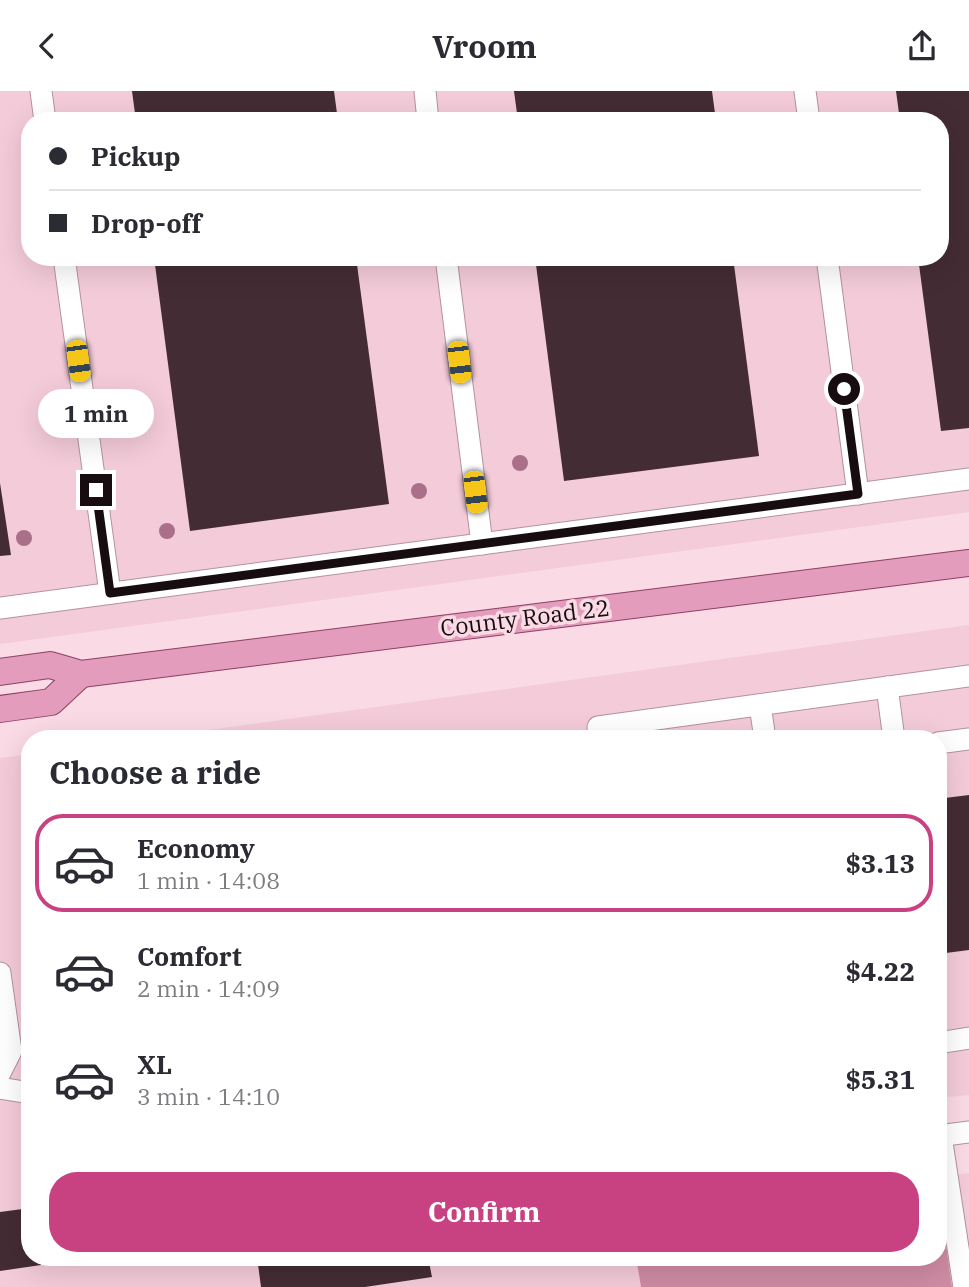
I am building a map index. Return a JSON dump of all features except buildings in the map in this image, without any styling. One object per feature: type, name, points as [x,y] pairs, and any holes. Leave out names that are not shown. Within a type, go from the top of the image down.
[{"type":"main road","name":"County Road 22","points":[[0,672],[50,665],[81,674],[969,563]]},
{"type":"main road","points":[[0,709],[51,702],[81,674]]},
{"type":"street","points":[[41,91],[44,112]]},
{"type":"street","points":[[425,91],[427,112]]},
{"type":"street","points":[[805,91],[808,112]]},
{"type":"street","points":[[65,266],[110,593]]},
{"type":"street","points":[[447,266],[482,544]]},
{"type":"street","points":[[828,266],[858,494]]},
{"type":"street","points":[[0,608],[969,479]]},
{"type":"street","points":[[598,730],[598,727],[969,676]]},
{"type":"street","points":[[887,687],[893,730]]},
{"type":"street","points":[[760,705],[764,730]]},
{"type":"street","points":[[947,742],[969,739]]},
{"type":"street","points":[[0,973],[11,1051],[0,1073]]},
{"type":"street","points":[[947,1042],[969,1038]]},
{"type":"street","points":[[0,1088],[21,1092]]},
{"type":"street","points":[[947,1135],[969,1132]]},
{"type":"street","points":[[947,1163],[961,1210],[964,1287]]},
{"type":"shaded area","points":[[0,91],[969,91],[969,512],[0,644]]},
{"type":"shaded area","points":[[969,625],[969,1095],[947,1097],[947,730],[209,730]]},
{"type":"shaded area","points":[[21,755],[21,1266],[638,1266],[641,1287],[0,1287],[0,758]]},
{"type":"shaded area","points":[[969,1173],[969,1287],[947,1287],[944,1266],[947,1266],[947,1177]]},
{"type":"shaded area","points":[[947,1252],[952,1287],[641,1287],[638,1266],[947,1266]]},
{"type":"route","points":[[96,490],[110,593],[858,494],[844,389]]}]
